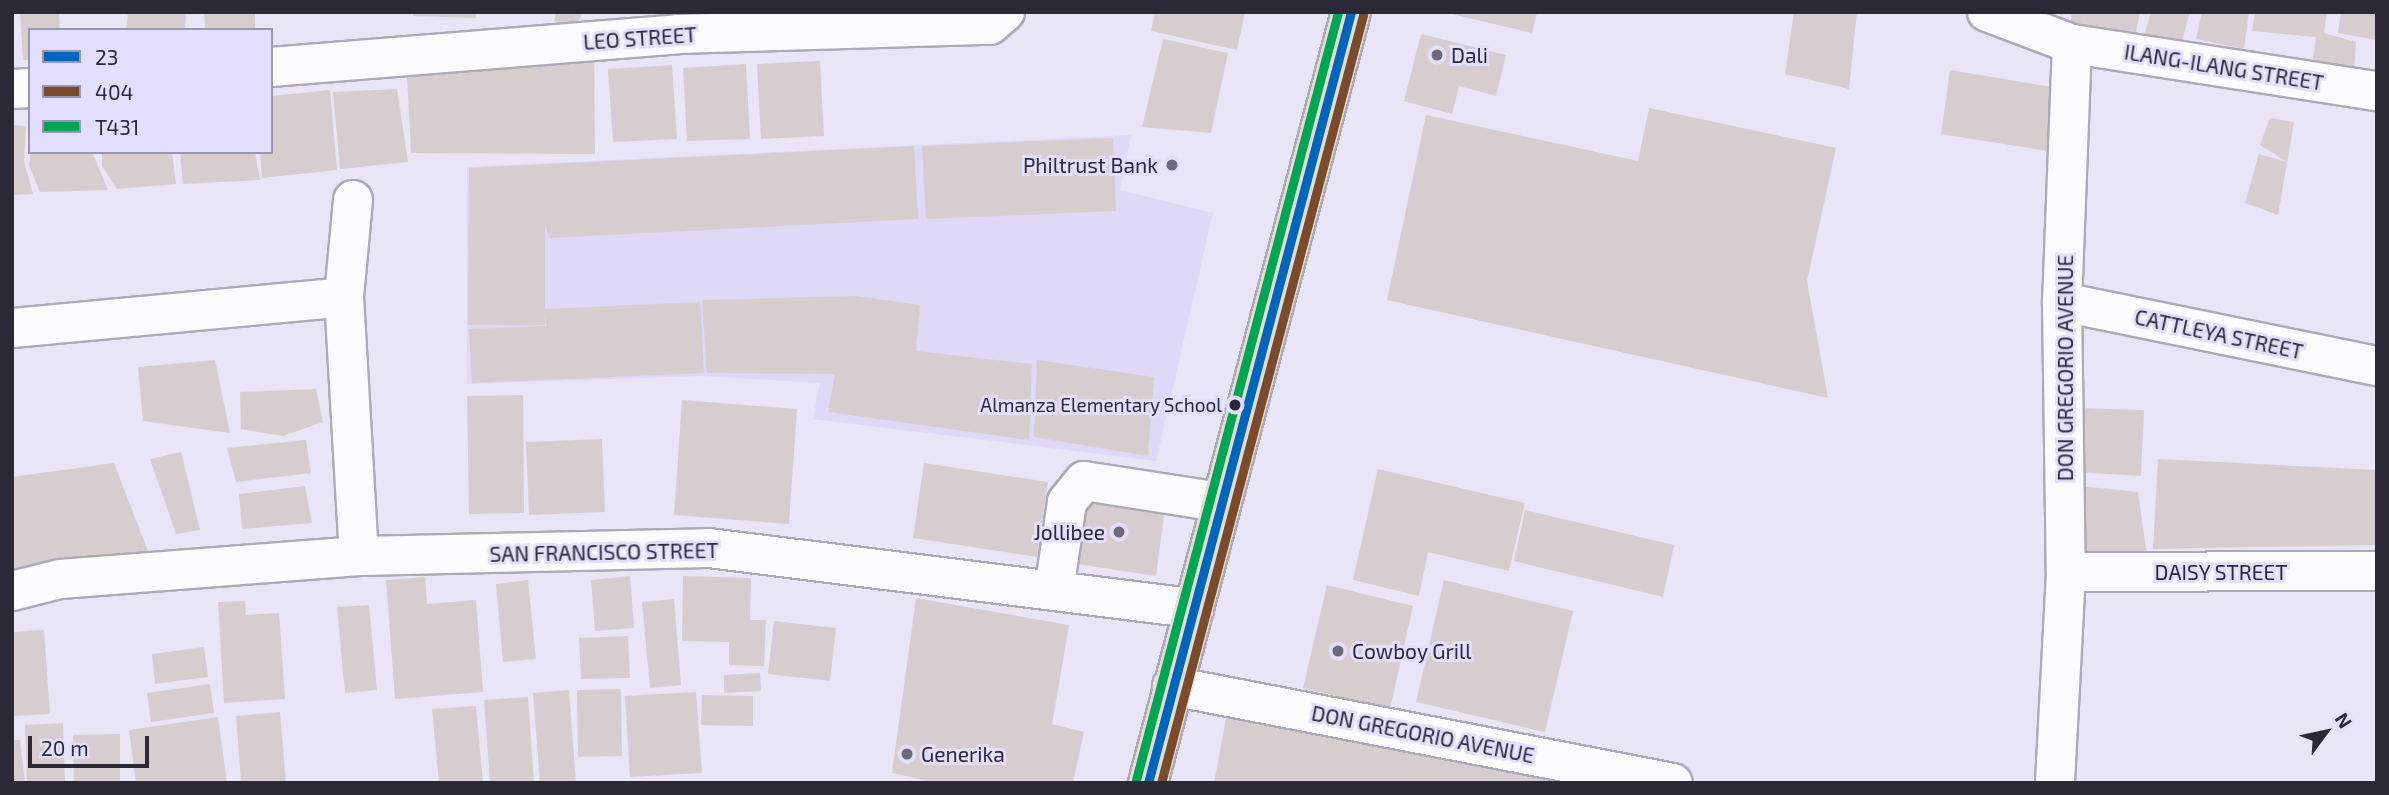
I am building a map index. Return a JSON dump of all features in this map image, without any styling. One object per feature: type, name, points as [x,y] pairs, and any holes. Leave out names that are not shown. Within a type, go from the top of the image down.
[{"type":"highway","points":[[1148,783],[1351,12]]},
{"type":"street","name":"LEO STREET","points":[[273,67],[678,34],[990,25],[1005,12]]},
{"type":"street","points":[[1987,12],[2072,44]]},
{"type":"street","name":"ILANG-ILANG STREET","points":[[2072,44],[2377,91]]},
{"type":"street","name":"DON GREGORIO AVENUE","points":[[2055,783],[2066,572],[2062,302],[2072,44]]},
{"type":"street","points":[[353,200],[344,297],[359,556]]},
{"type":"street","points":[[12,328],[344,297]]},
{"type":"street","name":"CATTLEYA STREET","points":[[2062,302],[2377,366]]},
{"type":"street","points":[[1054,591],[1067,502],[1084,481],[1220,502]]},
{"type":"street","name":"SAN FRANCISCO STREET","points":[[12,591],[60,579],[359,556],[709,548],[1194,608]]},
{"type":"street","name":"DAISY STREET","points":[[2066,572],[2377,572]]},
{"type":"street","name":"DON GREGORIO AVENUE","points":[[1172,686],[1673,783]]},
{"type":"shaded area","name":"Almanza Elementary School","points":[[1131,135],[1120,190],[1213,213],[1156,461],[813,419],[820,383],[702,376],[467,384],[467,167]]},
{"type":"building","points":[[20,12],[59,12],[60,28],[28,28],[28,60],[23,60]]},
{"type":"building","points":[[128,12],[186,12],[185,28],[126,28]]},
{"type":"building","points":[[204,12],[255,12],[255,28],[205,28]]},
{"type":"building","points":[[413,12],[476,12],[476,18],[413,16]]},
{"type":"building","points":[[556,12],[583,12],[576,26],[554,21]]},
{"type":"building","points":[[1155,12],[1245,12],[1237,50],[1151,31]]},
{"type":"building","points":[[1443,12],[1537,12],[1532,33]]},
{"type":"building","points":[[1794,12],[1857,12],[1849,89],[1785,74]]},
{"type":"building","points":[[2072,12],[2140,12],[2134,42],[2070,26]]},
{"type":"building","points":[[2151,12],[2190,12],[2182,40],[2144,36]]},
{"type":"building","points":[[2202,12],[2249,12],[2244,49],[2196,39]]},
{"type":"building","points":[[2255,12],[2327,12],[2324,33],[2356,42],[2354,73],[2313,59],[2316,37],[2252,31]]},
{"type":"building","points":[[2341,12],[2377,12],[2377,40],[2338,33]]},
{"type":"building","points":[[1421,34],[1506,55],[1496,96],[1459,86],[1452,114],[1404,101]]},
{"type":"building","points":[[1163,39],[1228,53],[1211,133],[1142,127]]},
{"type":"building","points":[[594,42],[595,154],[411,153],[406,56]]},
{"type":"building","points":[[820,61],[824,136],[761,139],[757,64]]},
{"type":"building","points":[[746,64],[750,139],[687,141],[683,68]]},
{"type":"building","points":[[672,65],[677,139],[613,142],[608,69]]},
{"type":"building","points":[[1950,70],[2064,89],[2054,152],[1941,134]]},
{"type":"building","points":[[397,89],[408,162],[340,169],[333,92]]},
{"type":"building","points":[[330,90],[337,170],[262,178],[260,154],[273,154],[273,96]]},
{"type":"building","points":[[1649,108],[1836,148],[1807,281],[1828,398],[1387,300],[1426,115],[1638,161]]},
{"type":"building","points":[[2270,118],[2294,122],[2278,215],[2245,203],[2259,154],[2287,162],[2260,145]]},
{"type":"building","points":[[12,125],[26,126],[24,161],[33,194],[12,195]]},
{"type":"building","points":[[1113,138],[1116,211],[926,219],[922,146]]},
{"type":"building","points":[[914,146],[918,219],[549,238],[545,225],[545,309],[700,302],[704,373],[472,383],[469,329],[546,326],[546,312],[545,325],[468,325],[469,168]]},
{"type":"building","points":[[31,154],[93,154],[108,190],[40,192],[29,165]]},
{"type":"building","points":[[102,154],[172,154],[176,184],[117,189],[102,166]]},
{"type":"building","points":[[180,154],[255,154],[260,180],[183,184]]},
{"type":"building","name":"Almanza Elementary School","points":[[856,296],[920,305],[916,351],[1032,364],[1029,440],[828,412],[835,374],[707,373],[702,300]]},
{"type":"building","points":[[215,360],[230,433],[143,421],[138,367]]},
{"type":"building","points":[[1037,360],[1154,377],[1148,456],[1034,437]]},
{"type":"building","points":[[316,389],[323,422],[283,436],[241,429],[240,392]]},
{"type":"building","points":[[523,395],[524,513],[469,514],[467,396]]},
{"type":"building","points":[[682,400],[797,409],[789,524],[674,515]]},
{"type":"building","points":[[2076,408],[2144,410],[2141,476],[2077,472]]},
{"type":"building","points":[[602,439],[605,512],[529,515],[526,442]]},
{"type":"building","points":[[306,440],[311,473],[236,482],[227,448]]},
{"type":"building","points":[[181,452],[200,530],[176,534],[150,459]]},
{"type":"building","points":[[2158,459],[2377,470],[2377,545],[2153,549]]},
{"type":"building","points":[[114,463],[148,551],[12,571],[12,477]]},
{"type":"building","points":[[924,463],[1048,482],[1037,557],[913,538]]},
{"type":"building","points":[[1378,469],[1525,503],[1509,571],[1428,552],[1419,596],[1353,580]]},
{"type":"building","points":[[305,486],[312,523],[242,529],[239,494]]},
{"type":"building","points":[[2080,486],[2138,492],[2147,556],[2080,565]]},
{"type":"building","name":"Jollibee","points":[[1082,488],[1166,501],[1156,576],[1071,563]]},
{"type":"building","points":[[1525,510],[1674,545],[1663,597],[1514,561]]},
{"type":"building","points":[[630,576],[634,628],[595,631],[591,580]]},
{"type":"building","points":[[683,576],[751,578],[750,620],[766,620],[764,666],[729,665],[729,642],[682,641]]},
{"type":"building","points":[[425,577],[427,604],[476,600],[483,692],[395,699],[386,580]]},
{"type":"building","points":[[528,580],[536,659],[503,662],[496,584]]},
{"type":"building","points":[[1444,580],[1573,611],[1545,732],[1416,702]]},
{"type":"building","points":[[1327,585],[1413,606],[1390,709],[1303,688]]},
{"type":"building","points":[[916,598],[1069,625],[1052,724],[1084,732],[1073,783],[936,783],[892,773]]},
{"type":"building","points":[[674,599],[681,685],[650,688],[642,602]]},
{"type":"building","points":[[245,601],[246,615],[279,613],[285,699],[224,703],[218,602]]},
{"type":"building","points":[[369,605],[377,690],[345,693],[337,607]]},
{"type":"building","points":[[774,621],[836,628],[830,681],[768,674]]},
{"type":"building","points":[[44,630],[50,714],[12,716],[12,632]]},
{"type":"building","points":[[628,636],[630,678],[581,679],[579,638]]},
{"type":"building","points":[[204,647],[208,677],[155,684],[152,654]]},
{"type":"building","points":[[760,673],[761,691],[724,693],[724,675]]},
{"type":"building","points":[[210,684],[214,713],[151,722],[147,693]]},
{"type":"building","points":[[621,689],[622,756],[578,757],[577,690]]},
{"type":"building","points":[[569,690],[576,783],[540,783],[533,693]]},
{"type":"building","points":[[696,692],[702,773],[630,777],[625,696]]},
{"type":"building","points":[[702,695],[753,696],[753,726],[701,725]]},
{"type":"building","points":[[528,697],[534,783],[490,783],[484,700]]},
{"type":"building","points":[[476,706],[483,783],[439,783],[432,709]]},
{"type":"building","points":[[1228,708],[1585,783],[1214,783]]},
{"type":"building","points":[[280,712],[286,783],[241,783],[236,716]]},
{"type":"building","points":[[218,717],[227,783],[136,783],[129,730]]},
{"type":"building","points":[[63,723],[65,783],[27,783],[25,725]]},
{"type":"building","points":[[120,734],[120,783],[74,783],[73,735]]},
{"type":"building","points":[[12,740],[20,740],[25,783],[12,783]]},
{"type":"transit line","name":"T431","points":[[1136,780],[1338,12]]},
{"type":"transit line","name":"23","points":[[1148,783],[1351,12]]},
{"type":"transit line","name":"404","points":[[1161,783],[1363,15]]},
{"type":"place","name":"Dali","points":[[1437,55]]},
{"type":"place","name":"Philtrust Bank","points":[[1172,165]]},
{"type":"place","name":"Almanza Elementary School","points":[[1235,405]]},
{"type":"place","name":"Jollibee","points":[[1119,532]]},
{"type":"place","name":"Cowboy Grill","points":[[1338,651]]},
{"type":"place","name":"Generika","points":[[907,754]]}]
